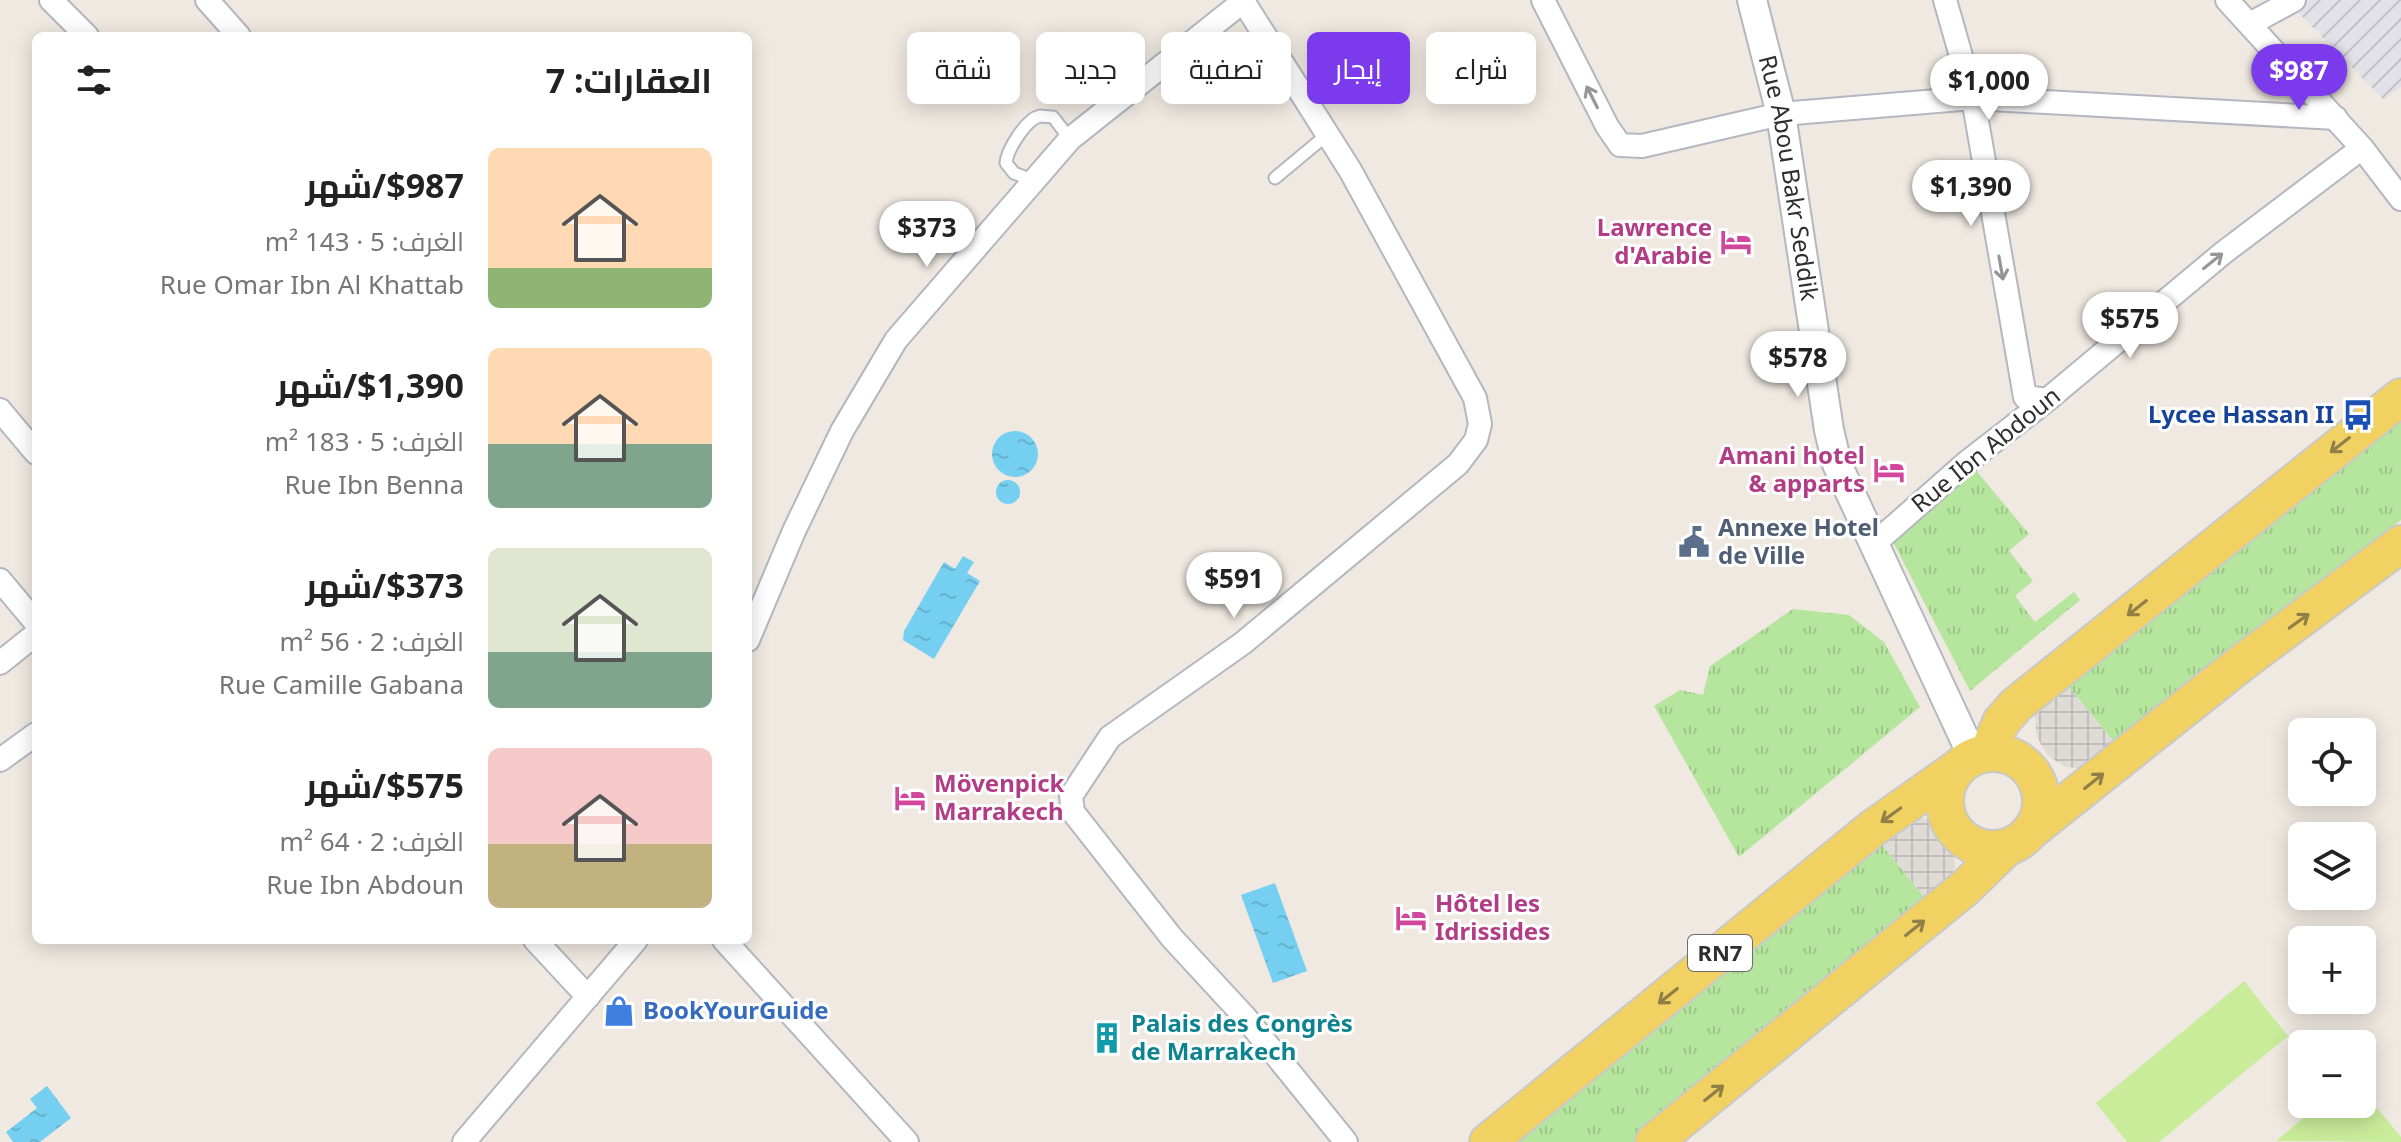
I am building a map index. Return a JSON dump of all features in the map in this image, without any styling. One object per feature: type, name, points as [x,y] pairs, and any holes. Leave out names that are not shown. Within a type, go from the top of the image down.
[{"type":"main road","name":"RN7","points":[[2020,838],[1981,848],[1965,840],[1953,828],[1945,803],[1947,786],[2001,722],[2016,705],[2401,397]]},
{"type":"main road","points":[[1654,1142],[1966,887],[2020,838],[2239,665],[2401,544]]},
{"type":"main road","points":[[1972,760],[2009,755],[2033,773],[2042,801],[2039,815],[2020,838]]},
{"type":"main road","name":"RN7","points":[[1488,1142],[1861,837],[1972,760]]},
{"type":"street","points":[[51,0],[83,32]]},
{"type":"street","points":[[207,0],[235,32]]},
{"type":"street","points":[[1543,0],[1615,141],[1620,145],[1642,146],[1781,114],[1973,98],[2336,118]]},
{"type":"street","name":"Rue Abou Bakr Seddik","points":[[1752,0],[1781,114],[1833,449],[1842,478],[1972,760]]},
{"type":"street","points":[[1945,0],[1973,98],[2025,397],[2047,400]]},
{"type":"street","points":[[2227,0],[2336,118],[2401,199]]},
{"type":"street","points":[[2250,24],[2294,0]]},
{"type":"street","points":[[752,631],[794,531],[842,431],[896,340],[1070,139],[1244,1],[1329,133],[1475,398],[1480,424],[1476,440],[1458,464],[1269,622],[1110,737],[1071,796],[1073,812],[1172,938],[1245,1017],[1346,1142]]},
{"type":"street","name":"Rue Ibn Abdoun","points":[[1874,544],[1966,463],[2047,400],[2223,253],[2362,148]]},
{"type":"street","points":[[0,410],[32,448]]},
{"type":"street","points":[[0,580],[32,618]]},
{"type":"street","points":[[0,663],[32,637]]},
{"type":"street","points":[[0,760],[32,737]]},
{"type":"street","points":[[539,944],[588,997]]},
{"type":"street","points":[[464,1142],[633,944]]},
{"type":"street","points":[[728,944],[907,1142]]},
{"type":"lane","points":[[1036,181],[1014,173],[1006,163],[1009,149],[1031,121],[1040,116],[1053,117],[1070,139]]},
{"type":"lane","points":[[1275,178],[1329,133]]},
{"type":"shaded area","points":[[2286,0],[2401,0],[2401,87],[2384,100]]},
{"type":"shaded area","points":[[2063,680],[2118,747],[2086,769],[2066,767],[2057,762],[2047,755],[2036,735],[2035,711]]},
{"type":"shaded area","points":[[1912,816],[1931,820],[1946,830],[1954,845],[1955,867],[1951,882],[1930,904],[1874,835]]},
{"type":"green space","points":[[2401,407],[2401,520],[2118,747],[2063,680]]},
{"type":"green space","points":[[1974,468],[2029,534],[2009,551],[2033,581],[2015,596],[2035,622],[2074,592],[2080,600],[1970,691],[1894,544],[1898,532]]},
{"type":"green space","points":[[1793,609],[1849,615],[1884,642],[1920,707],[1739,857],[1654,706],[1680,690],[1703,695],[1710,666]]},
{"type":"green space","points":[[1874,835],[1930,904],[1635,1142],[1496,1142]]},
{"type":"green space","points":[[2244,981],[2288,1036],[2159,1142],[2127,1142],[2096,1103]]},
{"type":"green space","points":[[2376,1107],[2401,1137],[2401,1142],[2276,1141],[2303,1118],[2376,1118]]},
{"type":"water","points":[[1015,431],[1032,437],[1038,454],[1032,471],[1015,477],[998,471],[992,454],[998,437]]},
{"type":"water","points":[[1008,480],[1016,484],[1020,492],[1016,500],[1008,504],[1000,500],[996,492],[1000,484]]},
{"type":"water","points":[[963,556],[974,562],[967,573],[980,581],[934,659],[903,640],[904,631],[944,562],[955,569]]},
{"type":"water","points":[[1275,883],[1307,971],[1273,983],[1241,895]]},
{"type":"water","points":[[47,1086],[71,1118],[40,1142],[13,1142],[6,1132],[37,1108],[30,1099]]},
{"type":"place","name":"Lawrence d'Arabie","points":[[1736,242]]},
{"type":"place","name":"Lycee Hassan II","points":[[2358,415]]},
{"type":"place","name":"Amani hotel & apparts","points":[[1889,470]]},
{"type":"place","name":"Annexe Hotel de Ville","points":[[1694,542]]},
{"type":"place","name":"Mövenpick Marrakech","points":[[910,798]]},
{"type":"place","name":"Hôtel les Idrissides","points":[[1411,918]]},
{"type":"place","name":"BookYourGuide","points":[[619,1011]]},
{"type":"place","name":"Palais des Congrès de Marrakech","points":[[1107,1038]]}]
